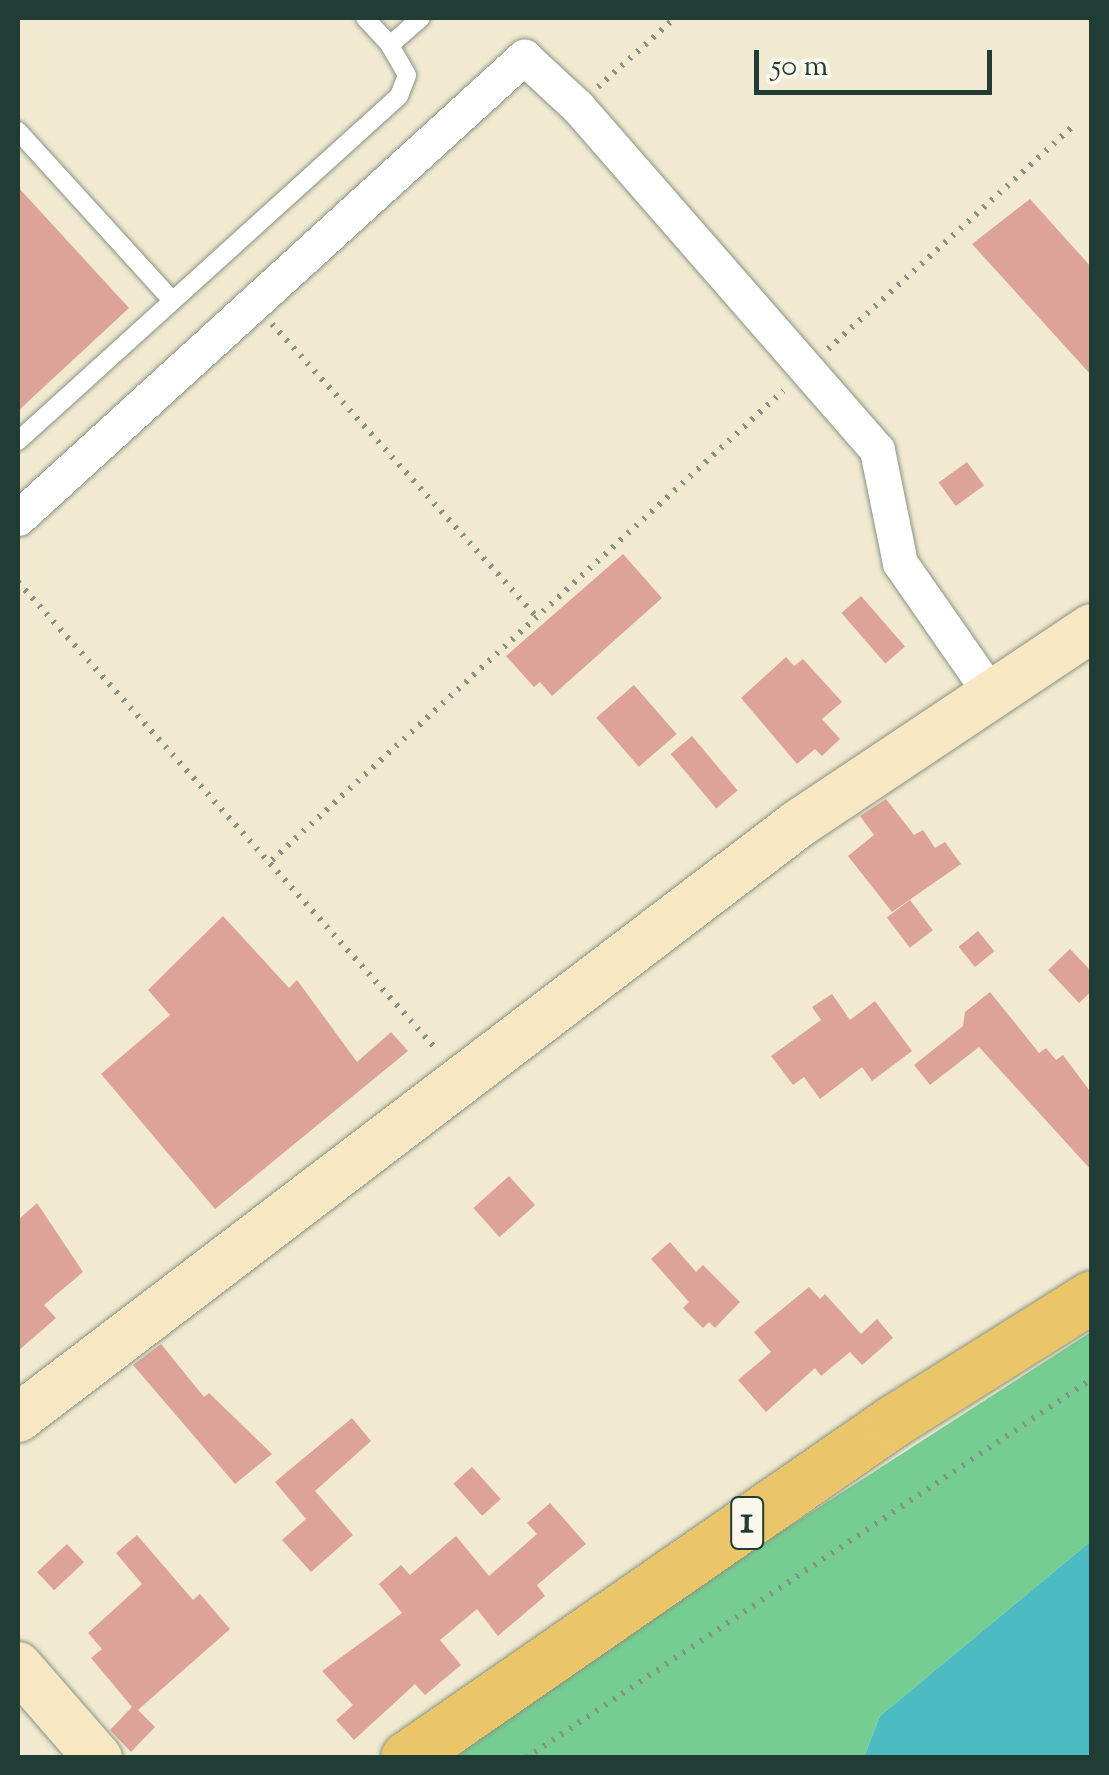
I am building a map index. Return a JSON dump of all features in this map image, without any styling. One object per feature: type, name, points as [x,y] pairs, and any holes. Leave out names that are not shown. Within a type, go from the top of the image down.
[{"type":"main road","name":"1","points":[[407,1758],[893,1422],[1092,1297]]},
{"type":"street","points":[[18,518],[251,301],[524,57],[577,106],[877,450],[900,563],[991,694]]},
{"type":"street","points":[[18,1418],[460,1076],[798,824],[1092,628]]},
{"type":"street","points":[[18,1666],[98,1758]]},
{"type":"lane","points":[[18,440],[399,96],[407,75],[390,46],[365,18]]},
{"type":"lane","points":[[390,46],[421,18]]},
{"type":"lane","points":[[18,131],[172,300]]},
{"type":"path","points":[[577,106],[676,18]]},
{"type":"path","points":[[251,301],[539,620],[272,860]]},
{"type":"path","points":[[18,582],[272,860],[460,1076]]},
{"type":"path","points":[[526,1758],[1092,1379]]},
{"type":"green space","points":[[1091,1332],[1091,1541],[880,1716],[864,1757],[454,1758],[619,1636]]},
{"type":"water","points":[[1091,1541],[1091,1757],[864,1757],[880,1716]]},
{"type":"building","points":[[18,187],[129,308],[18,411]]},
{"type":"building","points":[[1030,199],[1092,268],[1092,376],[972,244]]},
{"type":"building","points":[[967,462],[984,485],[956,506],[939,483]]},
{"type":"building","points":[[623,554],[662,598],[552,696],[540,682],[534,687],[506,656]]},
{"type":"building","points":[[861,596],[905,647],[885,664],[841,613]]},
{"type":"building","points":[[786,657],[794,666],[803,659],[842,702],[822,719],[840,739],[822,756],[815,749],[797,764],[741,698]]},
{"type":"building","points":[[634,685],[677,734],[639,767],[596,718]]},
{"type":"building","points":[[692,736],[738,790],[716,808],[671,754]]},
{"type":"building","points":[[886,799],[914,835],[923,830],[935,848],[945,842],[961,864],[892,912],[848,856],[874,835],[860,816]]},
{"type":"building","points":[[910,900],[933,930],[910,948],[887,917]]},
{"type":"building","points":[[223,916],[289,988],[297,980],[357,1062],[391,1032],[408,1051],[215,1209],[101,1074],[170,1015],[148,990]]},
{"type":"building","points":[[978,931],[994,951],[975,967],[959,947]]},
{"type":"building","points":[[1070,949],[1092,972],[1092,991],[1079,1003],[1048,970]]},
{"type":"building","points":[[990,992],[1039,1053],[1046,1048],[1056,1060],[1063,1055],[1092,1094],[1092,1171],[979,1047],[930,1085],[914,1065],[963,1026],[965,1012]]},
{"type":"building","points":[[832,994],[850,1020],[875,1001],[912,1051],[872,1081],[862,1067],[820,1099],[804,1077],[793,1085],[771,1056],[821,1020],[812,1007]]},
{"type":"building","points":[[509,1176],[535,1205],[499,1237],[473,1208]]},
{"type":"building","points":[[37,1203],[83,1272],[44,1305],[56,1318],[18,1351],[18,1220]]},
{"type":"building","points":[[670,1242],[696,1272],[703,1265],[740,1302],[715,1328],[709,1322],[703,1328],[683,1308],[689,1302],[651,1259]]},
{"type":"building","points":[[809,1287],[820,1299],[825,1294],[861,1334],[877,1319],[893,1338],[862,1365],[850,1352],[821,1376],[815,1368],[766,1412],[738,1380],[771,1352],[754,1332]]},
{"type":"building","points":[[161,1344],[204,1397],[209,1393],[272,1454],[235,1484],[133,1365]]},
{"type":"building","points":[[352,1418],[371,1441],[315,1491],[353,1535],[311,1572],[282,1540],[306,1519],[275,1482]]},
{"type":"building","points":[[472,1467],[501,1499],[482,1516],[453,1484]]},
{"type":"building","points":[[550,1503],[586,1544],[537,1585],[545,1596],[498,1636],[477,1609],[440,1640],[461,1665],[425,1695],[415,1684],[354,1740],[336,1720],[353,1705],[322,1671],[402,1613],[379,1584],[401,1565],[410,1575],[456,1536],[489,1576],[537,1534],[527,1523]]},
{"type":"building","points":[[137,1535],[193,1600],[200,1594],[230,1629],[138,1710],[155,1727],[131,1752],[110,1730],[132,1707],[91,1658],[102,1649],[88,1633],[142,1584],[116,1553]]},
{"type":"building","points":[[67,1544],[84,1562],[54,1590],[37,1572]]}]
